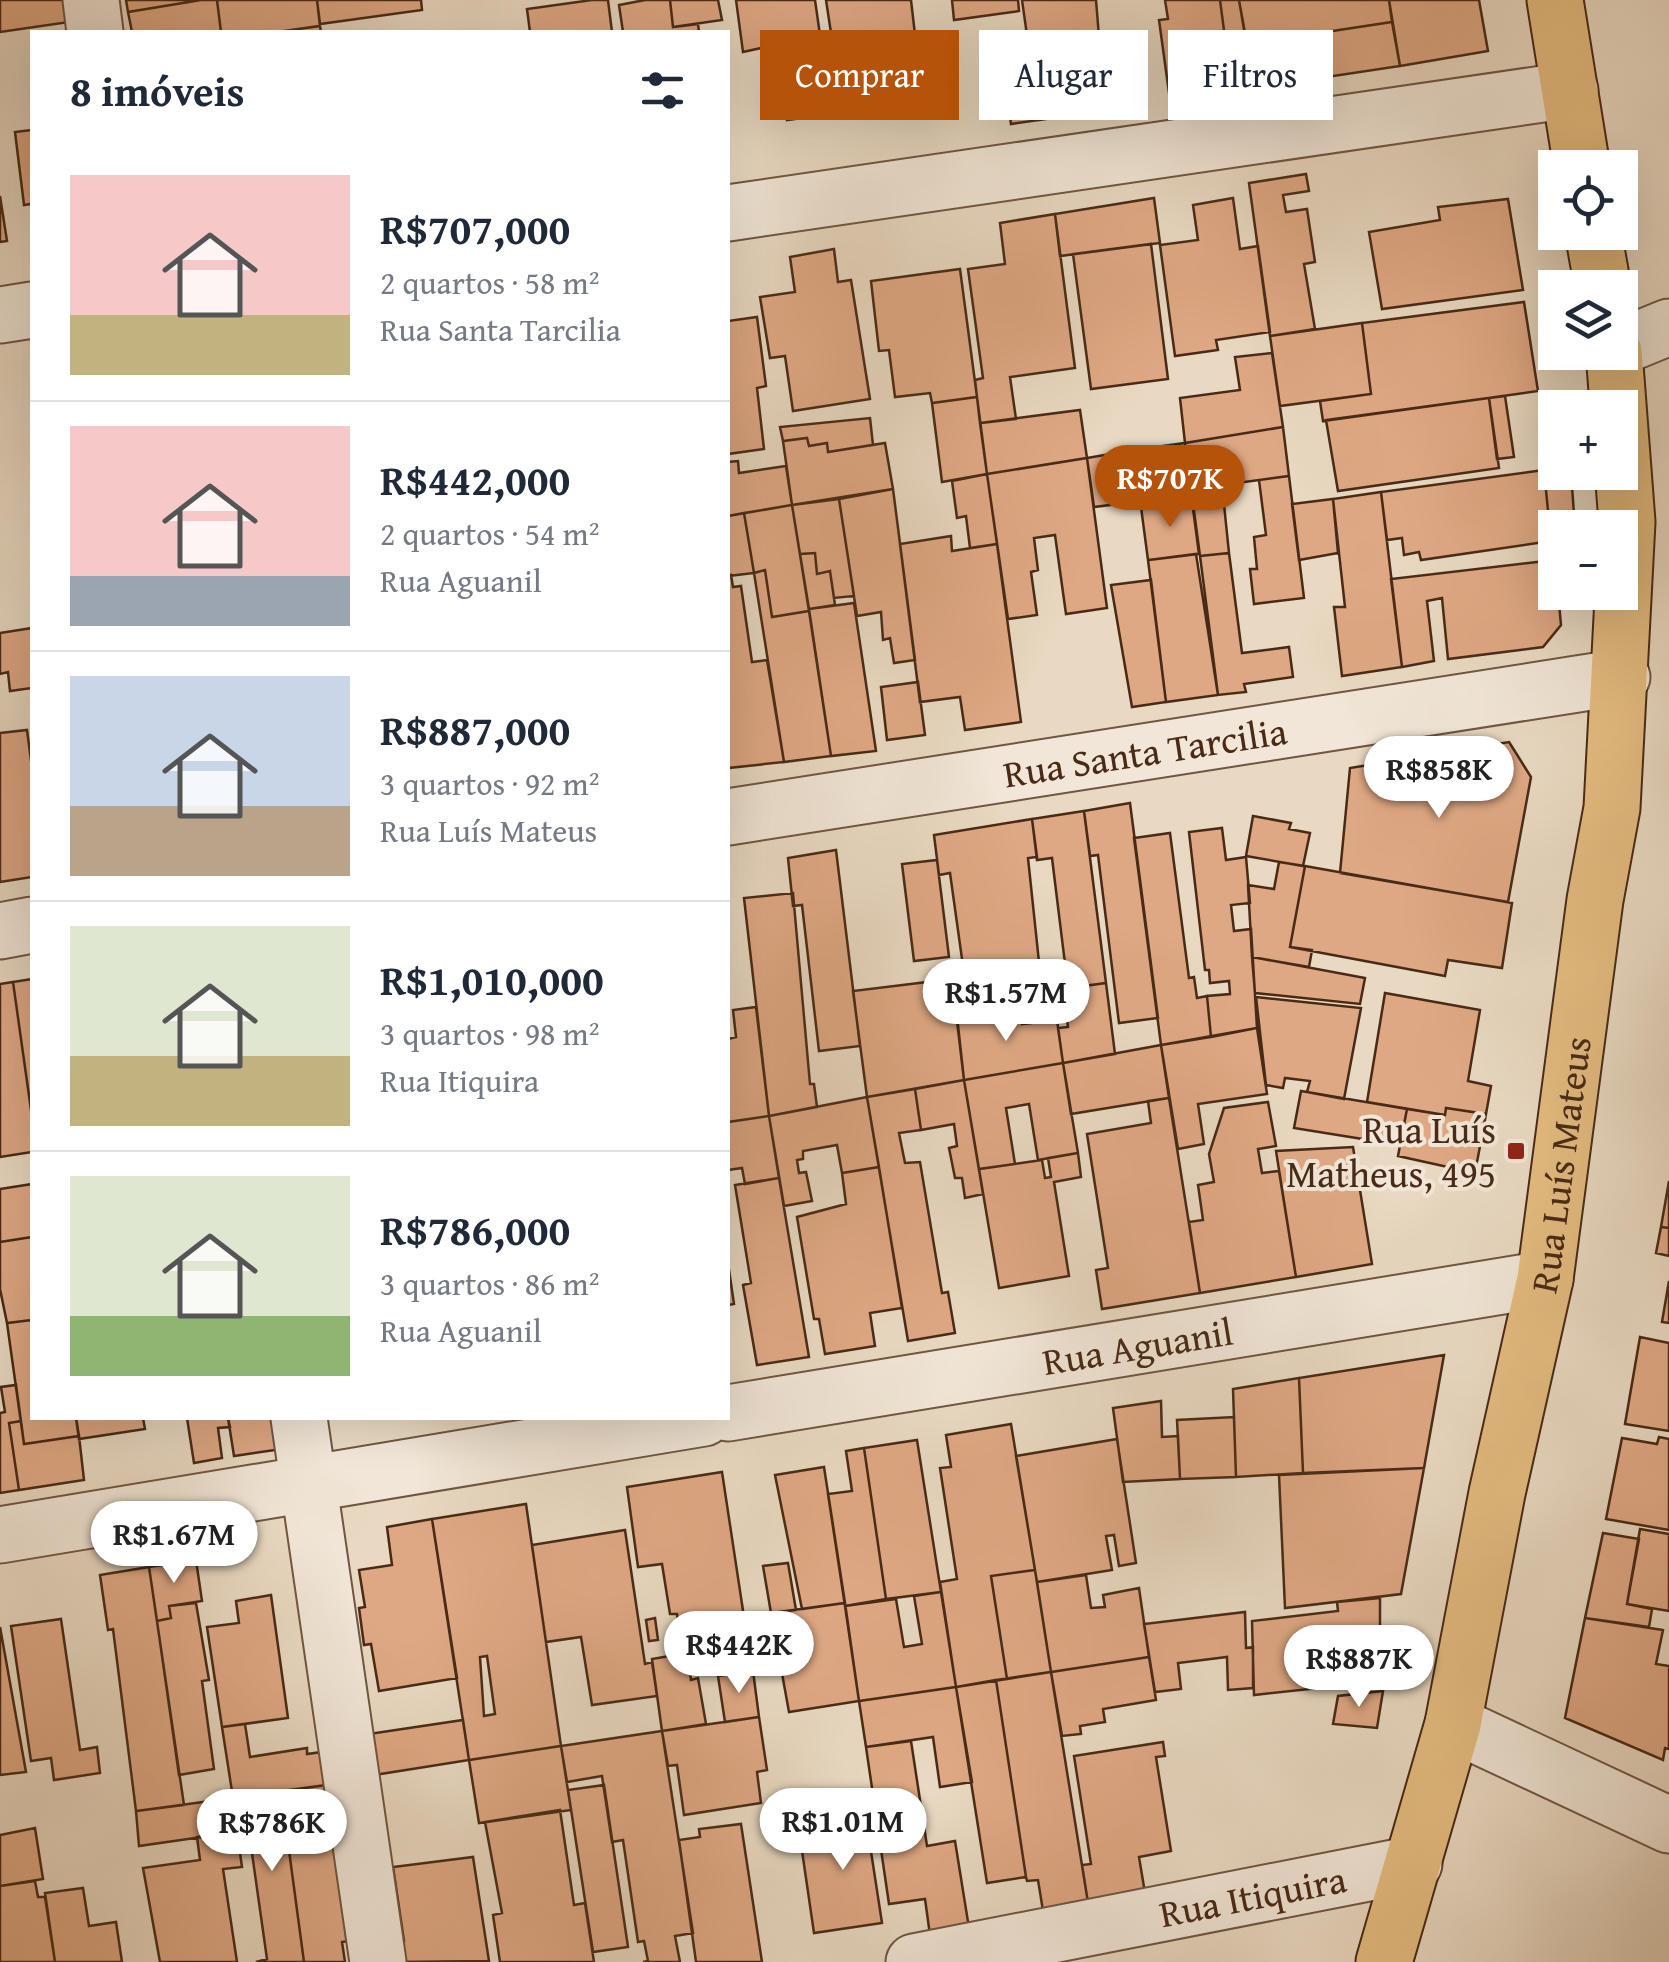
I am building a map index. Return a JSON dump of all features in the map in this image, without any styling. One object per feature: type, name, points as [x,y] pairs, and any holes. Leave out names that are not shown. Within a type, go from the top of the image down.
[{"type":"main road","points":[[1555,0],[1579,150]]},
{"type":"main road","name":"Rua Luís Mateus","points":[[1384,1962],[1453,1724],[1497,1493],[1545,1279],[1595,900],[1612,808],[1622,677],[1627,522],[1615,370]]},
{"type":"street","points":[[90,0],[94,30]]},
{"type":"street","points":[[730,213],[1570,90]]},
{"type":"street","points":[[0,315],[30,310]]},
{"type":"street","points":[[1638,340],[1669,328]]},
{"type":"street","name":"Rua Santa Tarcilia","points":[[730,816],[1622,677]]},
{"type":"street","points":[[0,930],[30,926]]},
{"type":"street","name":"Rua Aguanil","points":[[730,1414],[1545,1279]]},
{"type":"street","points":[[300,1420],[378,1962]]},
{"type":"street","points":[[0,1535],[692,1420]]},
{"type":"street","points":[[1453,1724],[1669,1825]]},
{"type":"street","name":"Rua Itiquira","points":[[914,1962],[1414,1864]]},
{"type":"building","points":[[0,0],[73,0],[76,21],[0,32]]},
{"type":"building","points":[[126,0],[201,0],[128,12]]},
{"type":"building","points":[[217,0],[221,30],[132,30],[128,12]]},
{"type":"building","points":[[217,0],[317,0],[320,26],[221,30]]},
{"type":"building","points":[[317,0],[421,0],[422,10],[320,24]]},
{"type":"building","points":[[608,0],[612,30],[530,30],[527,9]]},
{"type":"building","points":[[670,0],[673,27],[698,24],[699,30],[623,30],[619,5]]},
{"type":"building","points":[[670,0],[718,0],[722,20],[673,27]]},
{"type":"building","points":[[736,0],[815,0],[819,30],[760,30],[760,48],[743,52]]},
{"type":"building","points":[[826,0],[911,0],[914,30],[831,30]]},
{"type":"building","points":[[952,0],[1018,0],[1019,11],[954,20]]},
{"type":"building","points":[[1022,0],[1096,0],[1098,30],[1026,30]]},
{"type":"building","points":[[1165,0],[1220,0],[1224,30],[1168,30],[1168,85],[1159,20],[1168,19]]},
{"type":"building","points":[[1220,0],[1239,0],[1244,30],[1224,30]]},
{"type":"building","points":[[1239,0],[1389,0],[1392,22],[1333,31],[1244,30]]},
{"type":"building","points":[[1389,0],[1479,0],[1488,51],[1400,66]]},
{"type":"building","points":[[1392,22],[1400,66],[1333,76],[1333,31]]},
{"type":"building","points":[[30,130],[30,204],[24,205],[15,132]]},
{"type":"building","points":[[1306,174],[1309,191],[1283,195],[1286,212],[1307,209],[1315,262],[1304,264],[1315,329],[1270,336],[1249,183]]},
{"type":"building","points":[[0,196],[7,241],[0,242]]},
{"type":"building","points":[[1154,198],[1160,243],[1060,256],[1055,214]]},
{"type":"building","points":[[1233,198],[1240,249],[1258,246],[1270,332],[1216,340],[1218,350],[1175,356],[1160,245],[1198,240],[1193,205]]},
{"type":"building","points":[[1508,199],[1523,290],[1382,309],[1369,232],[1440,220],[1438,207]]},
{"type":"building","points":[[1055,214],[1075,368],[1010,377],[1016,419],[980,423],[975,380],[983,378],[968,269],[1005,264],[1000,223]]},
{"type":"building","points":[[1151,244],[1168,379],[1091,389],[1073,254]]},
{"type":"building","points":[[834,249],[838,282],[851,280],[870,399],[793,411],[785,356],[770,358],[760,297],[795,292],[790,257]]},
{"type":"building","points":[[960,269],[977,397],[932,403],[930,393],[895,397],[889,350],[879,351],[871,281]]},
{"type":"building","points":[[1524,302],[1538,391],[1323,421],[1320,401],[1371,394],[1362,323]]},
{"type":"building","points":[[757,317],[766,386],[757,388],[764,449],[730,454],[730,321]]},
{"type":"building","points":[[1362,323],[1371,394],[1280,406],[1270,336]]},
{"type":"building","points":[[1272,353],[1283,427],[1185,443],[1180,398],[1240,390],[1235,357]]},
{"type":"building","points":[[1505,396],[1514,457],[1497,459],[1489,398]]},
{"type":"building","points":[[977,397],[987,474],[942,482],[932,403]]},
{"type":"building","points":[[1489,398],[1499,468],[1338,491],[1326,420]]},
{"type":"building","points":[[1080,410],[1087,458],[987,474],[980,423]]},
{"type":"building","points":[[870,418],[873,445],[828,452],[827,443],[809,446],[807,438],[783,441],[780,427]]},
{"type":"building","points":[[1283,427],[1289,476],[1222,485],[1229,553],[1200,556],[1185,443]]},
{"type":"building","points":[[807,438],[809,446],[827,443],[828,452],[885,443],[893,489],[792,505],[783,441]]},
{"type":"building","points":[[1185,443],[1191,489],[1139,496],[1134,450]]},
{"type":"building","points":[[1134,450],[1141,501],[1094,507],[1087,458]]},
{"type":"building","points":[[1087,458],[1107,608],[1066,614],[1055,535],[1034,538],[1038,570],[1031,572],[1037,615],[1008,619],[987,474]]},
{"type":"building","points":[[738,461],[739,473],[786,466],[792,505],[730,516],[730,462]]},
{"type":"building","points":[[1538,471],[1538,490],[1546,490],[1548,510],[1538,510],[1538,543],[1421,560],[1419,552],[1404,555],[1402,538],[1387,540],[1381,492]]},
{"type":"building","points":[[987,474],[997,544],[970,548],[966,516],[957,518],[952,481]]},
{"type":"building","points":[[1289,476],[1304,598],[1254,604],[1250,569],[1257,569],[1254,537],[1266,535],[1259,480]]},
{"type":"building","points":[[893,489],[915,660],[894,663],[890,638],[883,640],[881,612],[857,616],[839,499]]},
{"type":"building","points":[[1546,490],[1572,490],[1574,510],[1548,510]]},
{"type":"building","points":[[1381,492],[1402,667],[1342,676],[1334,607],[1345,607],[1333,499]]},
{"type":"building","points":[[839,499],[854,596],[834,598],[830,571],[817,574],[815,553],[800,554],[792,505]]},
{"type":"building","points":[[1333,499],[1338,553],[1299,560],[1292,504]]},
{"type":"building","points":[[1192,501],[1199,554],[1148,560],[1141,507]]},
{"type":"building","points":[[792,505],[809,611],[772,617],[765,570],[754,573],[744,513]]},
{"type":"building","points":[[744,513],[754,573],[730,576],[730,516]]},
{"type":"building","points":[[951,536],[952,551],[997,544],[1021,722],[965,730],[960,697],[920,702],[900,544]]},
{"type":"building","points":[[815,553],[817,574],[830,571],[835,605],[809,609],[800,554]]},
{"type":"building","points":[[1229,553],[1242,653],[1289,647],[1293,677],[1244,684],[1246,692],[1218,695],[1200,556]]},
{"type":"building","points":[[1196,554],[1218,695],[1166,702],[1148,560]]},
{"type":"building","points":[[1538,562],[1538,610],[1560,610],[1561,625],[1543,647],[1448,659],[1442,598],[1427,601],[1434,661],[1402,667],[1391,579]]},
{"type":"building","points":[[765,570],[772,617],[809,611],[831,756],[784,762],[754,573]]},
{"type":"building","points":[[730,575],[733,587],[741,586],[752,662],[767,660],[784,762],[730,768]]},
{"type":"building","points":[[1151,580],[1166,702],[1132,707],[1111,585]]},
{"type":"building","points":[[854,603],[876,751],[831,756],[809,609]]},
{"type":"building","points":[[30,628],[30,688],[10,691],[8,672],[0,674],[0,633]]},
{"type":"building","points":[[918,682],[925,735],[887,740],[881,687]]},
{"type":"building","points":[[27,730],[30,877],[0,882],[0,733]]},
{"type":"building","points":[[1509,742],[1531,777],[1508,902],[1340,873],[1350,768]]},
{"type":"building","points":[[1130,803],[1158,1018],[1119,1023],[1098,855],[1090,856],[1084,811]]},
{"type":"building","points":[[1084,811],[1106,983],[1068,988],[1052,858],[1037,860],[1032,819]]},
{"type":"building","points":[[1253,816],[1291,823],[1289,829],[1310,833],[1303,866],[1246,856]]},
{"type":"building","points":[[1032,819],[1037,857],[1028,858],[1043,1000],[969,1009],[950,873],[939,875],[934,835]]},
{"type":"building","points":[[1222,828],[1226,860],[1246,857],[1250,903],[1231,905],[1234,931],[1251,929],[1257,1028],[1211,1037],[1207,996],[1230,994],[1229,981],[1210,983],[1209,970],[1205,970],[1189,832]]},
{"type":"building","points":[[1170,833],[1189,978],[1194,977],[1197,998],[1207,996],[1211,1037],[1161,1045],[1134,838]]},
{"type":"building","points":[[836,850],[860,1046],[819,1051],[802,905],[793,906],[788,858]]},
{"type":"building","points":[[937,860],[949,957],[914,961],[902,864]]},
{"type":"building","points":[[1279,862],[1305,866],[1290,947],[1312,950],[1309,967],[1252,957],[1248,885],[1274,889]]},
{"type":"building","points":[[1305,866],[1512,903],[1502,968],[1448,960],[1445,976],[1290,947]]},
{"type":"building","points":[[793,893],[810,1084],[814,1084],[817,1107],[769,1116],[744,898]]},
{"type":"building","points":[[1252,957],[1365,978],[1360,1004],[1255,993]]},
{"type":"building","points":[[30,979],[30,1103],[13,982]]},
{"type":"building","points":[[952,979],[964,1080],[867,1097],[853,991]]},
{"type":"building","points":[[13,982],[30,1103],[30,1152],[0,1157],[0,984]]},
{"type":"building","points":[[1106,983],[1115,1054],[1063,1063],[1058,1028],[1068,1027],[1063,989]]},
{"type":"building","points":[[1385,993],[1480,1010],[1468,1081],[1491,1086],[1486,1114],[1446,1108],[1445,1115],[1367,1102]]},
{"type":"building","points":[[1256,997],[1361,1008],[1344,1099],[1307,1092],[1310,1081],[1285,1078],[1283,1088],[1266,1085]]},
{"type":"building","points":[[756,1007],[769,1116],[730,1122],[730,1038],[736,1037],[733,1010]]},
{"type":"building","points":[[1020,1008],[1022,1024],[1057,1020],[1063,1063],[964,1080],[957,1016]]},
{"type":"building","points":[[1257,1028],[1267,1094],[1198,1104],[1204,1144],[1178,1149],[1161,1045]]},
{"type":"building","points":[[1161,1045],[1169,1098],[1071,1114],[1063,1063]]},
{"type":"building","points":[[1063,1063],[1078,1153],[1038,1160],[1029,1104],[1006,1108],[1015,1164],[979,1169],[964,1080]]},
{"type":"building","points":[[964,1080],[983,1194],[965,1198],[962,1178],[955,1178],[949,1148],[957,1146],[954,1124],[921,1130],[915,1089]]},
{"type":"building","points":[[915,1089],[921,1130],[899,1133],[905,1163],[920,1162],[942,1293],[948,1292],[955,1333],[908,1341],[867,1097]]},
{"type":"building","points":[[1301,1091],[1407,1109],[1400,1145],[1294,1128]]},
{"type":"building","points":[[867,1097],[879,1167],[842,1173],[837,1145],[803,1151],[803,1159],[797,1160],[799,1173],[806,1172],[812,1201],[784,1206],[769,1116]]},
{"type":"building","points":[[1169,1098],[1200,1293],[1102,1309],[1096,1270],[1108,1268],[1087,1134],[1151,1123],[1148,1101]]},
{"type":"building","points":[[1268,1102],[1276,1146],[1258,1149],[1262,1173],[1279,1171],[1296,1277],[1200,1293],[1189,1222],[1203,1220],[1198,1185],[1214,1182],[1209,1154],[1224,1108]]},
{"type":"building","points":[[1446,1108],[1486,1114],[1475,1173],[1398,1156],[1407,1109],[1445,1115]]},
{"type":"building","points":[[769,1116],[779,1178],[745,1184],[742,1168],[730,1170],[730,1122]]},
{"type":"building","points":[[1353,1147],[1372,1264],[1296,1277],[1276,1151]]},
{"type":"building","points":[[1078,1153],[1081,1177],[1054,1182],[1069,1276],[999,1288],[979,1169],[1042,1160],[1045,1178],[1051,1177],[1048,1158]]},
{"type":"building","points":[[879,1167],[902,1308],[870,1313],[875,1346],[825,1354],[819,1319],[814,1319],[797,1217],[846,1204],[842,1173]]},
{"type":"building","points":[[779,1178],[809,1357],[757,1365],[743,1285],[751,1283],[735,1185]]},
{"type":"building","points":[[1669,1181],[1669,1228],[1661,1227]]},
{"type":"building","points":[[30,1184],[30,1237],[0,1242],[0,1189]]},
{"type":"building","points":[[1661,1227],[1669,1228],[1669,1256],[1656,1253]]},
{"type":"building","points":[[30,1237],[30,1320],[7,1323],[0,1289],[0,1242]]},
{"type":"building","points":[[1669,1281],[1669,1323],[1662,1322]]},
{"type":"building","points":[[30,1320],[30,1420],[76,1420],[79,1436],[24,1444],[7,1323]]},
{"type":"building","points":[[1640,1337],[1669,1343],[1669,1431],[1625,1424]]},
{"type":"building","points":[[1444,1355],[1424,1468],[1303,1473],[1299,1378]]},
{"type":"building","points":[[1299,1378],[1303,1473],[1236,1477],[1233,1389]]},
{"type":"building","points":[[16,1385],[21,1421],[9,1423],[19,1490],[0,1493],[0,1413],[5,1412],[1,1387]]},
{"type":"building","points":[[1161,1401],[1162,1437],[1178,1436],[1180,1479],[1123,1482],[1113,1408]]},
{"type":"building","points":[[1234,1417],[1236,1477],[1180,1479],[1177,1420]]},
{"type":"building","points":[[76,1420],[143,1420],[145,1429],[79,1439]]},
{"type":"building","points":[[187,1420],[228,1420],[230,1427],[218,1428],[222,1458],[194,1463]]},
{"type":"building","points":[[228,1420],[277,1420],[282,1449],[234,1456]]},
{"type":"building","points":[[21,1421],[24,1444],[79,1436],[84,1480],[19,1490],[9,1423]]},
{"type":"building","points":[[1011,1424],[1035,1570],[991,1576],[1007,1679],[956,1687],[940,1582],[957,1579],[940,1468],[951,1467],[946,1435]]},
{"type":"building","points":[[1659,1437],[1669,1439],[1669,1530],[1606,1519],[1622,1438],[1657,1444]]},
{"type":"building","points":[[1117,1439],[1136,1563],[1119,1566],[1114,1535],[1106,1536],[1112,1570],[1037,1582],[1016,1456]]},
{"type":"building","points":[[917,1440],[941,1592],[886,1599],[864,1448]]},
{"type":"building","points":[[864,1448],[886,1599],[845,1606],[828,1494],[852,1491],[846,1451]]},
{"type":"building","points":[[824,1467],[845,1603],[802,1609],[775,1475]]},
{"type":"building","points":[[1424,1468],[1401,1594],[1285,1608],[1279,1475]]},
{"type":"building","points":[[722,1472],[747,1637],[682,1647],[677,1614],[670,1614],[662,1564],[638,1567],[627,1487]]},
{"type":"building","points":[[526,1504],[561,1746],[469,1760],[432,1519]],"holes":[[[487,1656],[495,1714],[484,1716],[480,1657]]]},
{"type":"building","points":[[432,1519],[457,1678],[379,1691],[371,1644],[364,1645],[359,1608],[365,1607],[359,1570],[392,1565],[387,1527]]},
{"type":"building","points":[[1640,1529],[1669,1534],[1669,1611],[1627,1604]]},
{"type":"building","points":[[625,1530],[645,1664],[652,1662],[657,1696],[592,1705],[581,1637],[546,1642],[532,1545]]},
{"type":"building","points":[[1603,1533],[1639,1539],[1627,1604],[1652,1609],[1649,1627],[1585,1618]]},
{"type":"building","points":[[196,1560],[202,1601],[169,1606],[171,1618],[157,1621],[149,1567]]},
{"type":"building","points":[[788,1563],[796,1610],[771,1613],[763,1566]]},
{"type":"building","points":[[149,1567],[184,1805],[136,1811],[113,1629],[108,1630],[100,1575]]},
{"type":"building","points":[[1035,1570],[1051,1672],[1007,1679],[991,1576]]},
{"type":"building","points":[[1086,1575],[1091,1608],[1105,1607],[1103,1595],[1139,1588],[1149,1657],[1051,1672],[1037,1582]]},
{"type":"building","points":[[941,1592],[956,1687],[859,1701],[845,1606],[896,1599],[904,1647],[922,1644],[914,1596]]},
{"type":"building","points":[[271,1595],[288,1718],[222,1727],[207,1627],[239,1623],[236,1601]]},
{"type":"building","points":[[1380,1598],[1380,1638],[1338,1641],[1338,1686],[1254,1695],[1252,1621],[1338,1611],[1337,1602]]},
{"type":"building","points":[[196,1603],[209,1680],[202,1681],[214,1769],[179,1775],[157,1621],[171,1618],[169,1606]]},
{"type":"building","points":[[845,1603],[859,1701],[789,1712],[771,1613]]},
{"type":"building","points":[[1245,1612],[1246,1648],[1253,1647],[1253,1688],[1228,1690],[1227,1657],[1178,1663],[1181,1689],[1155,1692],[1144,1624]]},
{"type":"building","points":[[655,1618],[658,1640],[649,1641],[646,1620]]},
{"type":"building","points":[[1585,1618],[1663,1630],[1656,1664],[1669,1666],[1669,1749],[1665,1748],[1663,1760],[1565,1718]]},
{"type":"building","points":[[61,1619],[80,1750],[97,1747],[100,1773],[54,1780],[51,1758],[31,1761],[11,1626]]},
{"type":"building","points":[[0,1627],[26,1772],[0,1775]]},
{"type":"building","points":[[687,1653],[691,1680],[698,1678],[706,1724],[662,1731],[652,1659]]},
{"type":"building","points":[[1149,1657],[1156,1700],[1103,1709],[1105,1722],[1080,1726],[1081,1734],[1062,1736],[1051,1672]]},
{"type":"building","points":[[753,1671],[759,1717],[725,1722],[718,1676]]},
{"type":"building","points":[[1051,1672],[1089,1909],[1044,1917],[1038,1880],[1027,1881],[1026,1877],[996,1680]]},
{"type":"building","points":[[996,1680],[1026,1877],[987,1883],[956,1687]]},
{"type":"building","points":[[956,1687],[972,1782],[940,1787],[933,1737],[866,1747],[859,1701]]},
{"type":"building","points":[[1383,1691],[1377,1728],[1333,1724],[1338,1696]]},
{"type":"building","points":[[759,1717],[767,1770],[757,1772],[761,1803],[684,1815],[677,1765],[668,1766],[662,1731]]},
{"type":"building","points":[[463,1720],[469,1760],[368,1776],[362,1735]]},
{"type":"building","points":[[245,1724],[250,1757],[307,1748],[307,1754],[322,1752],[327,1785],[233,1798],[222,1727]]},
{"type":"building","points":[[662,1731],[693,1933],[675,1936],[680,1962],[643,1962],[648,1961],[644,1941],[638,1942],[623,1840],[612,1842],[602,1776],[567,1782],[561,1746]]},
{"type":"building","points":[[911,1741],[927,1846],[955,1841],[969,1928],[930,1935],[925,1899],[889,1904],[866,1747]]},
{"type":"building","points":[[1163,1742],[1165,1756],[1156,1757],[1171,1851],[1139,1857],[1146,1899],[1089,1909],[1082,1865],[1091,1864],[1074,1756]]},
{"type":"building","points":[[561,1746],[571,1810],[479,1823],[469,1760]]},
{"type":"building","points":[[327,1785],[349,1941],[342,1942],[345,1962],[304,1962],[281,1791]]},
{"type":"building","points":[[604,1785],[628,1947],[593,1952],[568,1790]]},
{"type":"building","points":[[281,1791],[304,1962],[256,1962],[267,1959],[248,1825],[236,1826],[233,1798]]},
{"type":"building","points":[[233,1798],[237,1832],[139,1846],[136,1811]]},
{"type":"building","points":[[873,1801],[878,1830],[868,1832],[882,1923],[814,1933],[800,1837],[846,1831],[842,1804]]},
{"type":"building","points":[[560,1810],[574,1905],[585,1903],[594,1962],[500,1962],[493,1915],[502,1913],[485,1822]]},
{"type":"building","points":[[741,1824],[762,1962],[696,1962],[679,1840],[700,1837],[699,1829]]},
{"type":"building","points":[[35,1828],[43,1879],[0,1886],[0,1835]]},
{"type":"building","points":[[237,1832],[242,1867],[223,1869],[237,1962],[160,1962],[143,1868],[200,1860],[197,1837]]},
{"type":"building","points":[[473,1857],[489,1961],[395,1962],[392,1943],[404,1941],[393,1867]]},
{"type":"building","points":[[35,1881],[38,1897],[45,1897],[55,1962],[0,1962],[0,1886]]},
{"type":"building","points":[[83,1888],[89,1926],[116,1922],[122,1962],[55,1962],[45,1893]]},
{"type":"place","name":"Rua Luís Matheus, 495","points":[[1516,1151]]}]
